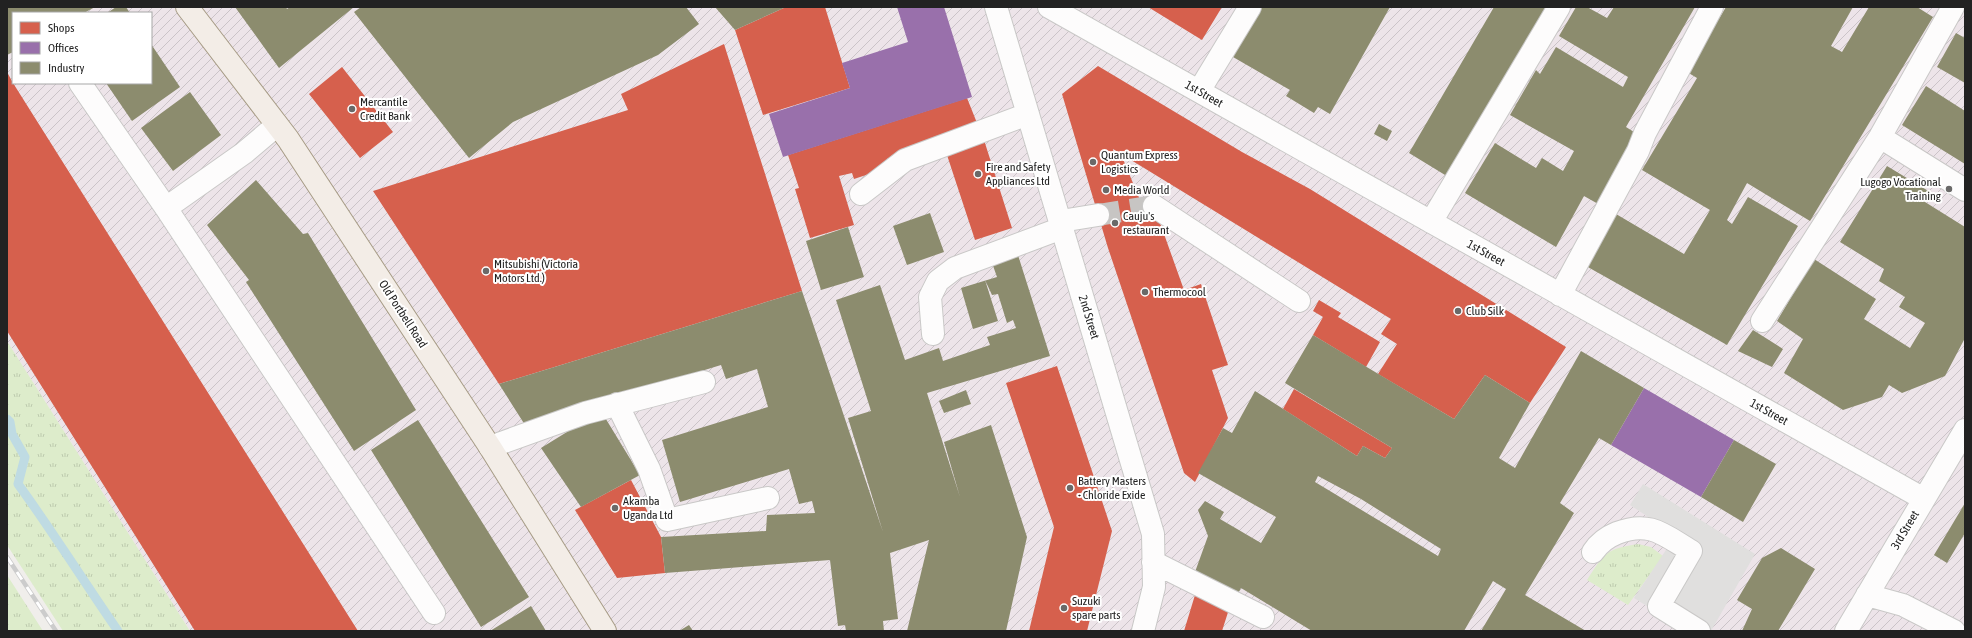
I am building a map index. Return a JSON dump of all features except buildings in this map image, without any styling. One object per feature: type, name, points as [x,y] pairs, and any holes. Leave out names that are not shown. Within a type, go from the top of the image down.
[{"type":"main road","name":"Old Portbell Road","points":[[187,7],[278,125],[490,447],[605,631]]},
{"type":"street","name":"2nd Street","points":[[996,7],[1062,224],[1153,534],[1154,587],[1143,631]]},
{"type":"street","name":"1st Street","points":[[1049,7],[1924,499]]},
{"type":"street","points":[[1194,88],[1234,7]]},
{"type":"street","points":[[1194,88],[1250,7]]},
{"type":"street","points":[[1431,222],[1559,7]]},
{"type":"street","points":[[1560,295],[1638,151],[1645,133],[1712,7]]},
{"type":"street","points":[[1762,321],[1880,137],[1953,7]]},
{"type":"street","points":[[81,84],[166,208],[434,613]]},
{"type":"street","points":[[861,194],[905,160],[1028,114]]},
{"type":"street","points":[[166,208],[244,153],[278,125]]},
{"type":"street","points":[[1880,137],[1965,190]]},
{"type":"street","points":[[1154,206],[1299,301]]},
{"type":"street","points":[[933,334],[930,297],[938,281],[955,268],[1062,224],[1098,215]]},
{"type":"street","points":[[490,447],[585,413],[704,382]]},
{"type":"street","points":[[617,404],[649,469],[667,520],[768,498]]},
{"type":"street","name":"3rd Street","points":[[1846,631],[1965,430]]},
{"type":"street","points":[[1593,552],[1598,544],[1612,535],[1628,529],[1643,527],[1654,530],[1691,551],[1659,606],[1699,631]]},
{"type":"street","points":[[1153,562],[1263,617]]},
{"type":"street","points":[[1867,595],[1904,605],[1954,631]]},
{"type":"shaded area","points":[[7,7],[1965,7],[1965,631],[190,631],[7,341]]},
{"type":"shaded area","points":[[1643,484],[1755,554],[1711,631],[1687,631],[1634,598],[1676,535],[1630,505]]},
{"type":"green space","points":[[7,341],[190,631],[63,631],[7,545]]},
{"type":"green space","points":[[1638,544],[1651,547],[1663,556],[1628,605],[1587,580],[1606,554],[1618,548]]},
{"type":"green space","points":[[7,575],[43,631],[7,631]]},
{"type":"waterway","points":[[7,419],[10,422],[12,434],[25,457],[18,484],[44,520],[118,631]]},
{"type":"tunnel","points":[[1098,215],[1154,206]]},
{"type":"railway","points":[[7,557],[56,631]]},
{"type":"place","name":"Mercantile Credit Bank","points":[[352,109]]},
{"type":"place","name":"Quantum Express Logistics","points":[[1093,162]]},
{"type":"place","name":"Fire and Safety Appliances Ltd","points":[[978,174]]},
{"type":"place","name":"Lugogo Vocational Training","points":[[1949,189]]},
{"type":"place","name":"Media World","points":[[1106,190]]},
{"type":"place","name":"Cauju's restaurant","points":[[1115,223]]},
{"type":"place","name":"Mitsubishi (Victoria Motors Ltd.)","points":[[486,271]]},
{"type":"place","name":"Thermocool","points":[[1145,292]]},
{"type":"place","name":"Club Silk","points":[[1458,311]]},
{"type":"place","name":"Battery Masters - Chloride Exide","points":[[1070,488]]},
{"type":"place","name":"Akamba Uganda Ltd","points":[[615,508]]},
{"type":"place","name":"Suzuki spare parts","points":[[1064,608]]}]
